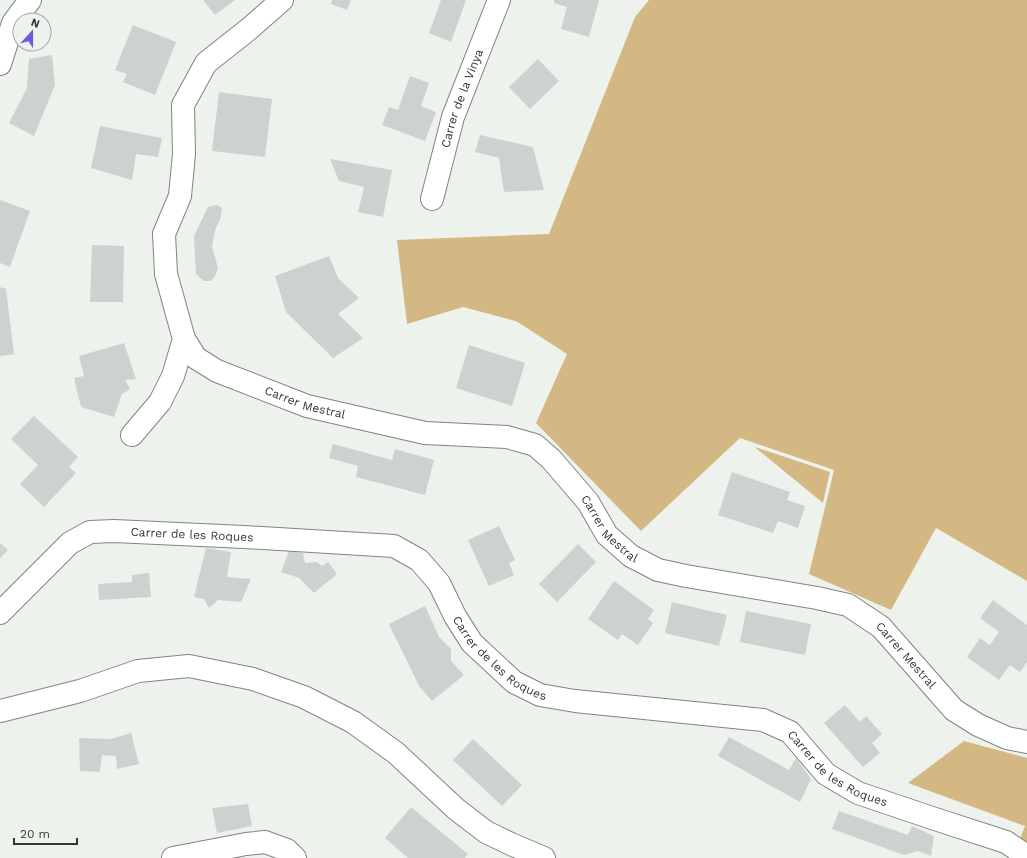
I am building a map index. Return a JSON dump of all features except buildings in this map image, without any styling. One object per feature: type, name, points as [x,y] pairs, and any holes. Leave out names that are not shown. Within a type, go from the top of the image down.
[{"type":"street","points":[[0,64],[13,23],[30,0]]},
{"type":"street","name":"Carrer Mestral","points":[[282,0],[249,29],[206,63],[184,105],[184,154],[180,196],[164,234],[166,274],[184,339],[196,358],[217,371],[307,406],[425,433],[507,437],[535,445],[551,459],[588,502],[607,535],[631,556],[658,570],[817,598],[848,605],[881,627],[954,710],[978,725],[1007,738],[1027,742]]},
{"type":"street","name":"Carrer de la Vinya","points":[[432,199],[453,116],[499,0]]},
{"type":"street","points":[[132,435],[160,402],[173,376],[184,339]]},
{"type":"street","name":"Carrer de les Roques","points":[[0,613],[70,543],[90,532],[114,531],[244,536],[394,546],[419,560],[439,583],[455,616],[472,643],[514,682],[533,692],[540,695],[575,702],[763,720],[790,732],[826,774],[858,793],[1006,842],[1025,855],[1025,858]]},
{"type":"street","points":[[0,711],[80,691],[138,671],[189,666],[253,679],[304,697],[353,722],[396,753],[456,809],[486,832],[544,858]]},
{"type":"street","points":[[173,858],[246,844],[265,842],[287,850],[296,858]]},
{"type":"shaded area","points":[[649,0],[1027,0],[1027,581],[936,528],[891,610],[809,574],[834,470],[740,438],[641,531],[536,423],[567,354],[516,321],[463,307],[407,324],[397,240],[549,234],[635,17]]},
{"type":"shaded area","points":[[755,447],[830,472],[823,503],[757,449]]},
{"type":"shaded area","points":[[964,741],[1027,758],[1027,858],[1013,858],[1025,826],[908,783]]}]
